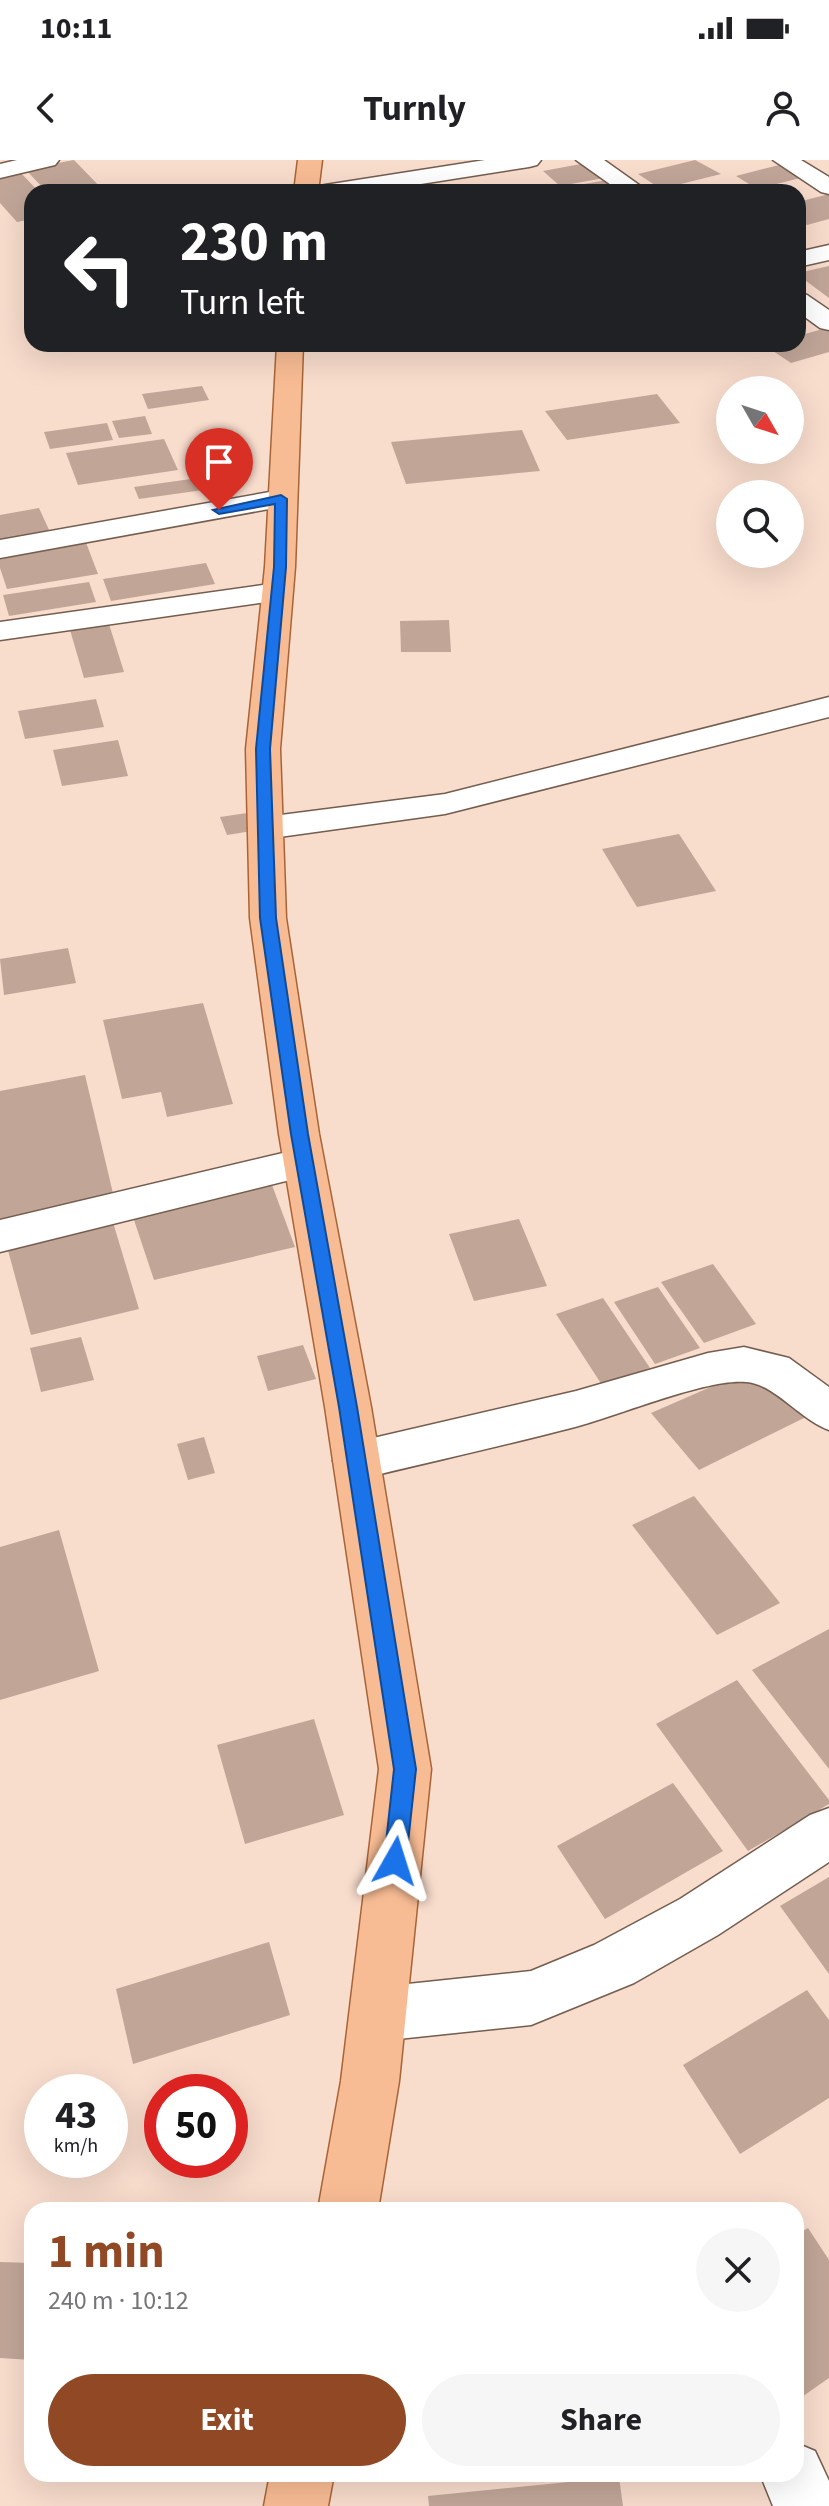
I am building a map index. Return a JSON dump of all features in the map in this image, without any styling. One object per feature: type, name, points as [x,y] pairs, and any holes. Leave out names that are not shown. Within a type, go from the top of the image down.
[{"type":"main road","points":[[307,184],[310,160]]},
{"type":"main road","points":[[290,352],[277,592],[263,749],[268,918],[304,1163],[405,1769],[379,2014],[349,2202]]},
{"type":"main road","points":[[296,2506],[300,2482]]},
{"type":"street","points":[[0,171],[47,160]]},
{"type":"street","points":[[376,184],[529,160]]},
{"type":"street","points":[[588,160],[625,184]]},
{"type":"street","points":[[785,160],[829,187]]},
{"type":"street","points":[[806,258],[829,252]]},
{"type":"street","points":[[806,306],[829,322]]},
{"type":"street","points":[[0,549],[281,499]]},
{"type":"street","points":[[0,631],[277,592]]},
{"type":"street","points":[[265,828],[445,804],[829,707]]},
{"type":"street","points":[[0,1236],[304,1163]]},
{"type":"street","points":[[356,1461],[576,1409],[708,1370],[744,1364],[773,1370],[829,1412]]},
{"type":"street","points":[[379,2014],[531,1998],[614,1964],[699,1917],[829,1832]]},
{"type":"street","points":[[796,2482],[807,2506]]},
{"type":"building","points":[[74,160],[97,184],[39,184],[25,169]]},
{"type":"building","points":[[695,160],[721,174],[681,184],[653,184],[638,174]]},
{"type":"building","points":[[586,163],[604,178],[558,184],[543,171]]},
{"type":"building","points":[[787,163],[808,176],[777,184],[749,184],[736,176]]},
{"type":"building","points":[[21,173],[31,184],[24,184],[24,221],[17,222],[0,203],[0,177]]},
{"type":"building","points":[[607,180],[612,184],[584,184]]},
{"type":"building","points":[[829,194],[829,219],[806,224],[806,200]]},
{"type":"building","points":[[829,266],[829,298],[806,281],[806,271]]},
{"type":"building","points":[[829,329],[829,352],[791,363],[774,352],[806,352],[806,334]]},
{"type":"building","points":[[202,386],[209,400],[148,409],[142,394]]},
{"type":"building","points":[[657,394],[680,423],[567,440],[545,411]]},
{"type":"building","points":[[145,416],[152,434],[119,438],[112,421]]},
{"type":"building","points":[[107,423],[113,440],[50,449],[44,432]]},
{"type":"building","points":[[522,430],[540,471],[406,484],[391,442]]},
{"type":"building","points":[[164,439],[178,470],[78,485],[66,453]]},
{"type":"building","points":[[198,478],[203,490],[139,499],[134,487]]},
{"type":"building","points":[[39,508],[50,532],[0,541],[0,515]]},
{"type":"building","points":[[85,540],[98,574],[7,589],[0,568],[0,553]]},
{"type":"building","points":[[206,563],[215,584],[111,601],[103,579]]},
{"type":"building","points":[[89,582],[96,602],[9,616],[3,595]]},
{"type":"building","points":[[449,620],[451,652],[401,652],[400,621]]},
{"type":"building","points":[[109,624],[124,672],[84,678],[70,630]]},
{"type":"building","points":[[96,699],[104,727],[25,739],[18,711]]},
{"type":"building","points":[[118,740],[128,776],[62,786],[53,750]]},
{"type":"building","points":[[247,813],[252,831],[227,835],[220,817]]},
{"type":"building","points":[[679,834],[716,891],[637,907],[602,849]]},
{"type":"building","points":[[68,948],[76,983],[4,995],[0,959]]},
{"type":"building","points":[[203,1003],[233,1104],[167,1117],[161,1092],[122,1099],[103,1020]]},
{"type":"building","points":[[85,1075],[116,1206],[0,1228],[0,1091]]},
{"type":"building","points":[[272,1185],[295,1247],[154,1280],[133,1217]]},
{"type":"building","points":[[112,1219],[139,1309],[31,1335],[6,1243]]},
{"type":"building","points":[[519,1219],[547,1286],[474,1301],[449,1234]]},
{"type":"building","points":[[713,1264],[756,1324],[704,1343],[661,1282]]},
{"type":"building","points":[[658,1287],[700,1348],[655,1364],[614,1302]]},
{"type":"building","points":[[603,1298],[650,1368],[602,1385],[556,1314]]},
{"type":"building","points":[[81,1337],[94,1380],[41,1392],[30,1348]]},
{"type":"building","points":[[303,1345],[316,1379],[268,1391],[257,1356]]},
{"type":"building","points":[[745,1372],[812,1414],[699,1470],[651,1413]]},
{"type":"building","points":[[204,1437],[215,1473],[188,1480],[177,1444]]},
{"type":"building","points":[[694,1496],[780,1603],[717,1635],[632,1525]]},
{"type":"building","points":[[59,1530],[99,1671],[0,1700],[0,1547]]},
{"type":"building","points":[[829,1629],[829,1769],[752,1670]]},
{"type":"building","points":[[737,1680],[829,1800],[829,1804],[748,1851],[656,1724]]},
{"type":"building","points":[[314,1719],[344,1815],[245,1844],[217,1745]]},
{"type":"building","points":[[673,1783],[723,1851],[605,1919],[557,1846]]},
{"type":"building","points":[[829,1877],[829,1974],[780,1906]]},
{"type":"building","points":[[269,1942],[290,2015],[133,2064],[116,1989]]},
{"type":"building","points":[[807,1990],[829,2020],[829,2098],[740,2154],[683,2065]]},
{"type":"building","points":[[808,2228],[829,2260],[829,2378],[804,2395],[804,2230]]},
{"type":"building","points":[[0,2262],[24,2263],[24,2360],[0,2358]]},
{"type":"building","points":[[569,2482],[620,2482],[623,2506],[429,2506],[428,2496]]},
{"type":"route","points":[[219,510],[281,499],[280,567],[263,749],[268,918],[299,1134],[348,1407],[405,1769],[395,1861]]}]
